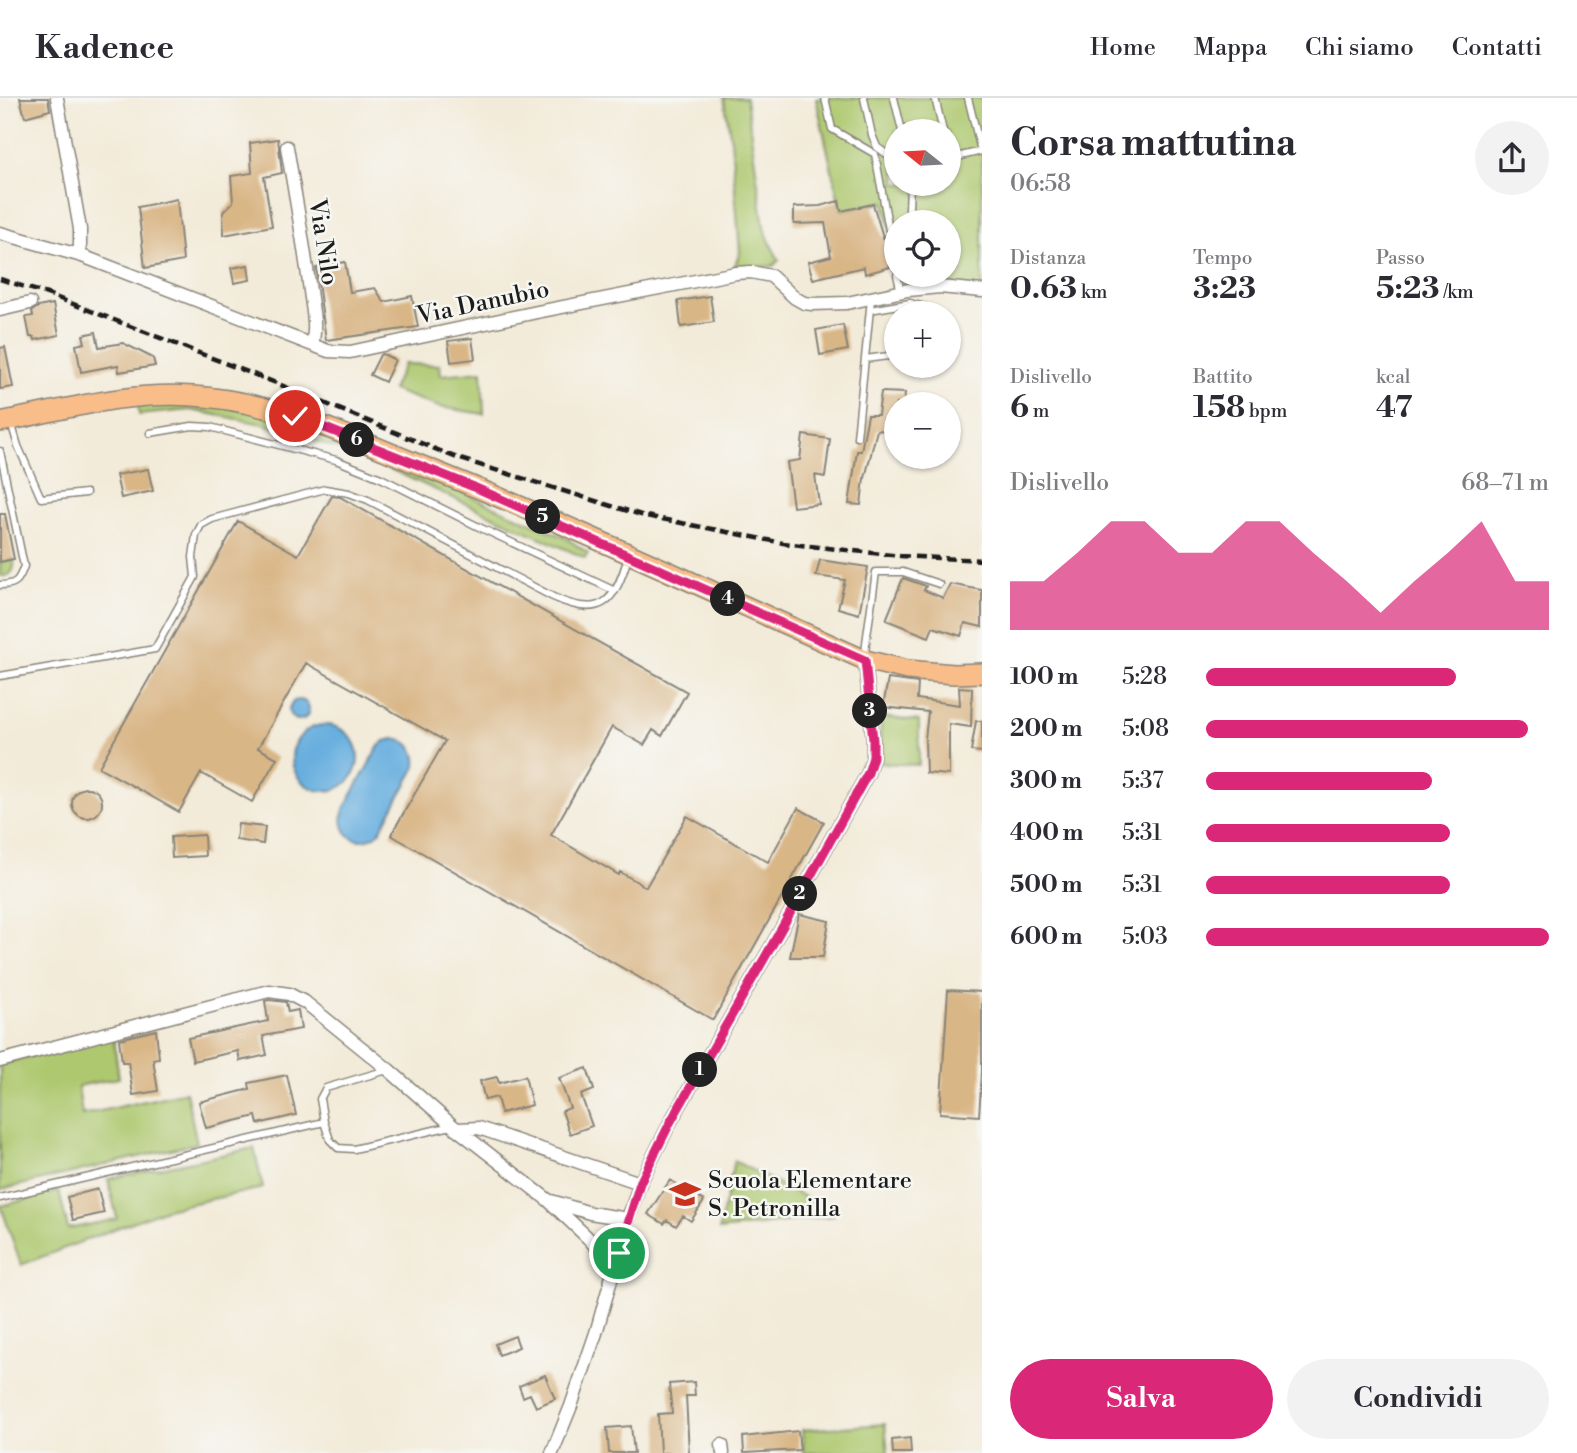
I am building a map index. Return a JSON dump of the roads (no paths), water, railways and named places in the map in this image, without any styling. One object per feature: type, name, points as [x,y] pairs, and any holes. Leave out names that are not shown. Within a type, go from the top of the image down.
[{"type":"main road","points":[[5,421],[112,399],[140,396],[191,396],[253,405],[305,419],[486,492],[865,660],[910,670],[954,674],[982,673]]},
{"type":"street","points":[[57,98],[80,229],[78,254]]},
{"type":"street","name":"Via Nilo","points":[[287,147],[313,313],[312,344]]},
{"type":"street","name":"Via Danubio","points":[[0,233],[78,254],[328,351],[350,352],[736,273],[751,272],[771,276],[795,298],[812,304],[870,304],[901,292],[940,287],[982,291]]},
{"type":"street","points":[[0,310],[30,303]]},
{"type":"street","points":[[552,1453],[596,1334],[640,1183],[671,1121],[868,773],[873,757],[873,740],[865,660]]},
{"type":"street","points":[[0,1061],[269,991],[289,994],[306,1003],[456,1128],[548,1200],[615,1267]]},
{"type":"street","points":[[456,1128],[479,1128],[640,1183]]},
{"type":"street","points":[[548,1200],[590,1213],[628,1219]]},
{"type":"lane","points":[[825,98],[832,129],[875,154],[885,210]]},
{"type":"lane","points":[[864,98],[872,135],[877,147],[884,152]]},
{"type":"lane","points":[[894,98],[899,119]]},
{"type":"lane","points":[[935,98],[940,119]]},
{"type":"lane","points":[[961,155],[982,151],[968,98]]},
{"type":"lane","points":[[908,209],[909,196]]},
{"type":"lane","points":[[900,287],[901,292]]},
{"type":"lane","points":[[857,437],[870,304],[884,304]]},
{"type":"lane","points":[[864,359],[884,356]]},
{"type":"lane","points":[[5,421],[41,498],[86,493]]},
{"type":"lane","points":[[150,433],[192,426],[210,427],[336,460],[381,478],[615,591]]},
{"type":"lane","points":[[0,453],[24,566],[20,579],[0,585]]},
{"type":"lane","points":[[0,676],[155,649],[195,577],[193,557],[196,535],[201,525],[212,519],[325,489],[368,500],[575,606],[599,605],[610,598],[623,577],[629,555]]},
{"type":"lane","points":[[865,660],[876,572],[903,572],[939,584]]},
{"type":"lane","points":[[0,580],[10,584]]},
{"type":"lane","points":[[389,1070],[326,1088],[320,1099],[324,1122],[330,1140],[338,1148],[354,1149],[456,1128]]},
{"type":"lane","points":[[0,1198],[324,1122]]},
{"type":"water","points":[[295,700],[303,700],[309,710],[303,720],[295,720],[289,714],[289,706]]},
{"type":"water","points":[[325,725],[338,728],[348,735],[355,745],[358,758],[355,771],[348,781],[338,788],[325,791],[312,788],[302,781],[295,771],[292,758],[295,745],[302,735],[312,728]]},
{"type":"water","points":[[393,739],[412,747],[416,756],[416,767],[379,833],[364,840],[351,837],[343,826],[344,809],[379,746]]},
{"type":"railway","points":[[0,279],[50,295],[276,383],[457,458],[641,515],[783,543],[900,556],[982,560]]},
{"type":"place","name":"Scuola Elementare S. Petronilla","points":[[685,1194]]}]
